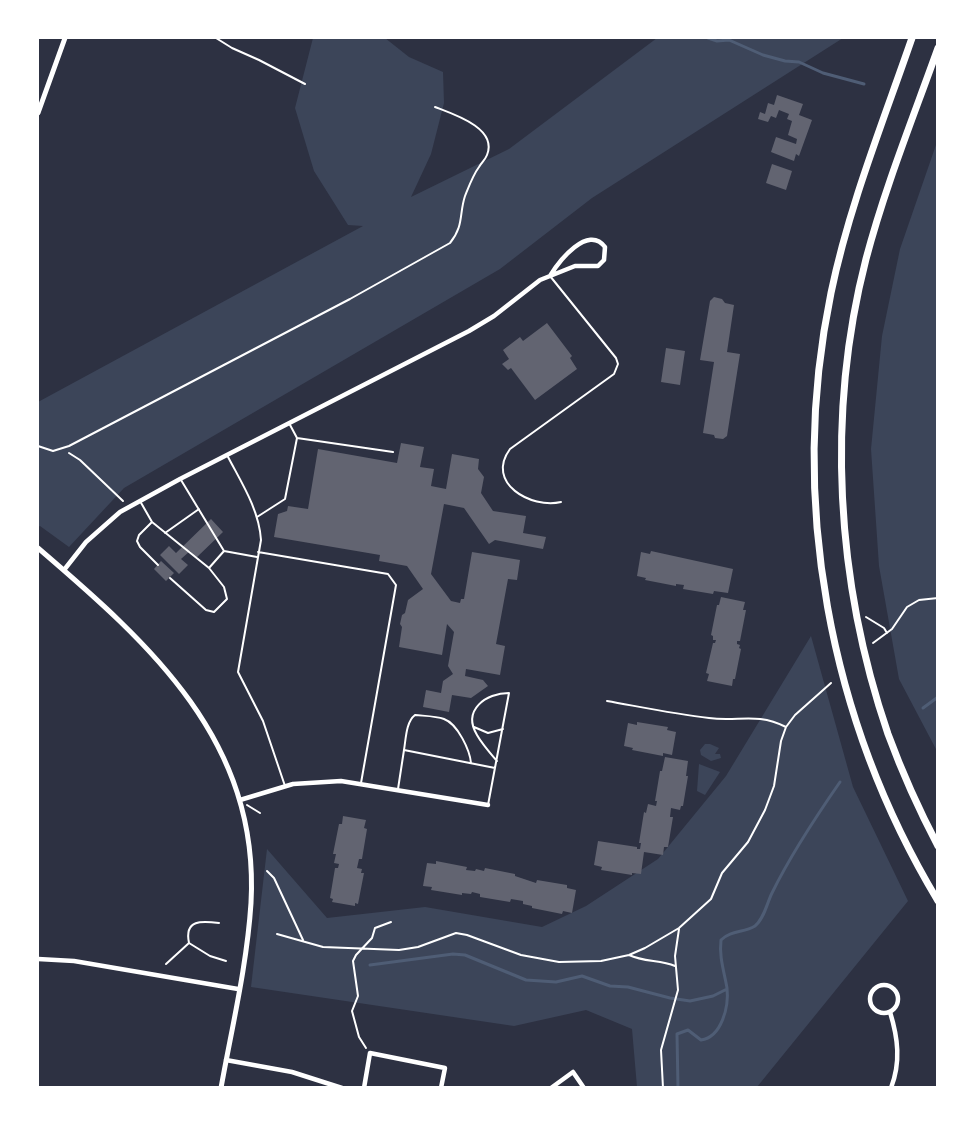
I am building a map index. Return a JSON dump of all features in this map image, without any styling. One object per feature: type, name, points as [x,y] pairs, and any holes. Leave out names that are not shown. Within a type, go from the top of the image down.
[{"type":"main road","points":[[912,38],[858,192],[831,292],[823,336],[815,419],[815,498],[823,589],[833,637],[863,745],[912,855],[938,901]]},
{"type":"main road","points":[[938,48],[866,259],[850,340],[844,392],[842,456],[845,535],[856,613],[874,688],[903,772],[938,846]]},
{"type":"street","points":[[38,113],[65,38]]},
{"type":"street","points":[[64,570],[107,521],[140,501],[180,478],[469,331],[494,316],[540,280],[550,276],[575,266],[598,266],[604,260],[605,247],[592,239],[581,243],[560,260],[550,276]]},
{"type":"street","points":[[38,548],[163,665],[186,692],[214,736],[240,800],[247,836],[251,881],[248,932],[220,1088]]},
{"type":"street","points":[[240,800],[285,786],[341,781],[489,805]]},
{"type":"street","points":[[38,959],[74,961],[238,989]]},
{"type":"street","points":[[890,986],[897,994],[896,1007],[890,1012],[881,1013],[874,1010],[870,1004],[872,991],[877,987],[890,986]]},
{"type":"street","points":[[890,1012],[896,1030],[898,1053],[891,1088]]},
{"type":"street","points":[[364,1088],[370,1053],[445,1068],[441,1088]]},
{"type":"street","points":[[225,1060],[292,1072],[342,1088]]},
{"type":"street","points":[[550,1088],[573,1072],[584,1088]]},
{"type":"lane","points":[[216,38],[305,84]]},
{"type":"lane","points":[[38,446],[53,451],[62,449],[350,299],[450,243],[460,228],[467,191],[485,160],[489,147],[487,139],[473,123],[435,107]]},
{"type":"lane","points":[[550,276],[616,358],[618,364],[614,374],[510,449],[505,456],[503,475],[512,491],[531,499],[561,502]]},
{"type":"lane","points":[[257,517],[285,499],[297,438],[289,423]]},
{"type":"lane","points":[[297,438],[393,452]]},
{"type":"lane","points":[[227,455],[257,517],[261,540],[238,672],[263,721],[285,786]]},
{"type":"lane","points":[[180,478],[224,551],[257,557]]},
{"type":"lane","points":[[140,501],[152,522],[209,568],[224,587],[227,599],[218,609],[209,612],[170,578]]},
{"type":"lane","points":[[165,532],[199,509]]},
{"type":"lane","points":[[152,522],[137,541],[158,565]]},
{"type":"lane","points":[[209,568],[224,551]]},
{"type":"lane","points":[[258,552],[388,574],[396,585],[361,783]]},
{"type":"lane","points":[[489,805],[503,729],[509,693],[495,694],[479,704],[475,710],[473,727],[476,735],[497,761]]},
{"type":"lane","points":[[398,789],[408,724],[412,716],[445,719],[454,726],[469,748],[471,764]]},
{"type":"lane","points":[[473,727],[488,733],[503,729]]},
{"type":"lane","points":[[404,750],[496,768]]},
{"type":"path","points":[[62,449],[80,460],[130,507]]},
{"type":"path","points":[[873,643],[887,633],[907,607],[919,600],[938,598]]},
{"type":"path","points":[[856,613],[884,628],[887,633]]},
{"type":"path","points":[[277,934],[323,947],[399,951],[456,933],[521,955],[550,961],[580,962],[629,955],[679,928],[711,899],[722,873],[757,827],[774,786],[781,741],[786,727],[795,715],[831,683]]},
{"type":"path","points":[[607,701],[711,719],[762,718],[786,727]]},
{"type":"path","points":[[240,800],[260,813]]},
{"type":"path","points":[[267,871],[274,878],[303,940]]},
{"type":"path","points":[[189,943],[188,931],[191,926],[197,922],[219,923]]},
{"type":"path","points":[[370,1053],[358,1037],[352,1011],[358,996],[353,961],[372,938],[375,928],[392,922]]},
{"type":"path","points":[[663,1088],[661,1050],[678,990],[676,942],[679,928]]},
{"type":"path","points":[[189,943],[210,956],[226,961]]},
{"type":"path","points":[[166,964],[189,943]]},
{"type":"path","points":[[629,955],[640,960],[665,962],[676,966]]},
{"type":"shaded area","points":[[313,38],[385,38],[409,57],[443,72],[444,103],[431,154],[411,197],[509,149],[657,38],[843,38],[592,198],[500,269],[124,488],[69,547],[40,526],[38,527],[38,402],[363,226],[348,225],[314,171],[295,108]]},
{"type":"shaded area","points":[[937,142],[937,751],[899,679],[879,566],[871,449],[882,336],[900,249]]},
{"type":"shaded area","points":[[811,636],[853,787],[908,901],[757,1087],[637,1087],[632,1029],[586,1010],[514,1026],[251,987],[267,849],[327,918],[425,907],[542,927],[586,906],[658,859],[726,776]]},
{"type":"shaded area","points":[[705,744],[719,748],[715,754],[720,754],[721,758],[711,761],[701,755],[700,750]]},
{"type":"shaded area","points":[[699,764],[720,772],[705,795],[697,791]]},
{"type":"building","points":[[777,95],[803,104],[799,115],[812,120],[799,156],[796,154],[794,161],[771,152],[776,137],[796,144],[797,139],[788,135],[792,121],[787,119],[789,114],[779,110],[776,118],[771,116],[768,122],[758,119],[760,112],[765,114],[768,103],[774,105]]},
{"type":"building","points":[[772,164],[792,171],[786,190],[766,183]]},
{"type":"building","points":[[714,297],[734,305],[727,352],[740,354],[727,436],[723,439],[703,433],[714,362],[700,360],[710,301]]},
{"type":"building","points":[[547,323],[572,356],[570,358],[577,369],[535,400],[511,368],[508,370],[502,364],[509,359],[503,350],[520,337],[523,341]]},
{"type":"building","points":[[666,348],[685,351],[680,385],[661,382]]},
{"type":"building","points":[[401,443],[424,447],[420,467],[434,469],[431,486],[446,489],[452,454],[479,459],[478,469],[484,477],[481,493],[493,511],[526,516],[523,533],[546,537],[543,549],[495,540],[489,544],[464,508],[444,504],[431,574],[451,601],[460,603],[461,599],[464,599],[472,552],[520,560],[517,580],[508,579],[496,644],[505,646],[500,675],[466,669],[465,676],[483,680],[488,686],[471,698],[452,695],[449,712],[423,707],[426,690],[441,693],[443,681],[453,674],[448,666],[454,632],[447,624],[442,655],[399,647],[402,627],[400,624],[408,600],[423,589],[407,566],[379,561],[380,555],[274,537],[278,514],[287,511],[288,506],[308,509],[318,449],[397,463]]},
{"type":"building","points":[[211,519],[223,532],[196,558],[190,551],[181,559],[188,565],[179,574],[160,555],[169,546],[176,553]]},
{"type":"building","points":[[651,551],[733,569],[728,593],[714,591],[713,594],[683,589],[684,585],[676,584],[676,586],[645,580],[646,578],[637,576],[641,552],[650,554]]},
{"type":"building","points":[[161,561],[174,573],[166,581],[154,569]]},
{"type":"building","points":[[721,597],[745,602],[743,610],[746,610],[740,641],[737,641],[741,649],[732,686],[707,681],[709,674],[706,673],[713,643],[716,640],[713,640],[711,635],[717,605]]},
{"type":"building","points":[[637,722],[668,727],[667,730],[676,732],[672,755],[663,753],[663,756],[632,750],[633,748],[624,746],[628,723],[637,725]]},
{"type":"building","points":[[665,757],[688,761],[683,806],[680,810],[671,808],[670,817],[673,817],[668,847],[664,847],[663,855],[644,852],[641,874],[632,873],[632,875],[601,870],[602,867],[594,865],[598,841],[640,849],[644,812],[646,813],[648,804],[656,806],[660,771],[662,771]]},
{"type":"building","points":[[343,816],[366,820],[364,828],[367,829],[362,859],[359,859],[357,868],[362,869],[361,873],[364,873],[358,904],[355,903],[355,906],[332,902],[333,899],[330,898],[335,868],[338,868],[339,864],[334,863],[336,854],[333,854],[339,824],[342,824]]},
{"type":"building","points":[[436,861],[467,867],[466,870],[484,871],[485,868],[515,874],[515,876],[536,883],[537,880],[567,885],[567,888],[576,890],[572,913],[563,911],[562,914],[532,908],[532,906],[523,904],[523,901],[511,899],[510,902],[480,897],[480,894],[472,892],[471,894],[462,893],[462,895],[431,890],[432,887],[423,886],[427,863],[436,864]]},
{"type":"waterway","points":[[708,38],[717,41],[729,40],[763,55],[799,62],[823,73],[864,84]]},
{"type":"waterway","points":[[923,708],[938,697]]},
{"type":"waterway","points":[[678,1088],[677,1034],[688,1030],[701,1040],[708,1038],[723,1020],[727,1003],[727,988],[721,958],[721,940],[758,923],[795,850],[840,782]]},
{"type":"waterway","points":[[370,965],[453,954],[465,955],[526,980],[556,982],[582,976],[610,986],[628,987],[690,1001],[713,996],[727,989]]}]
